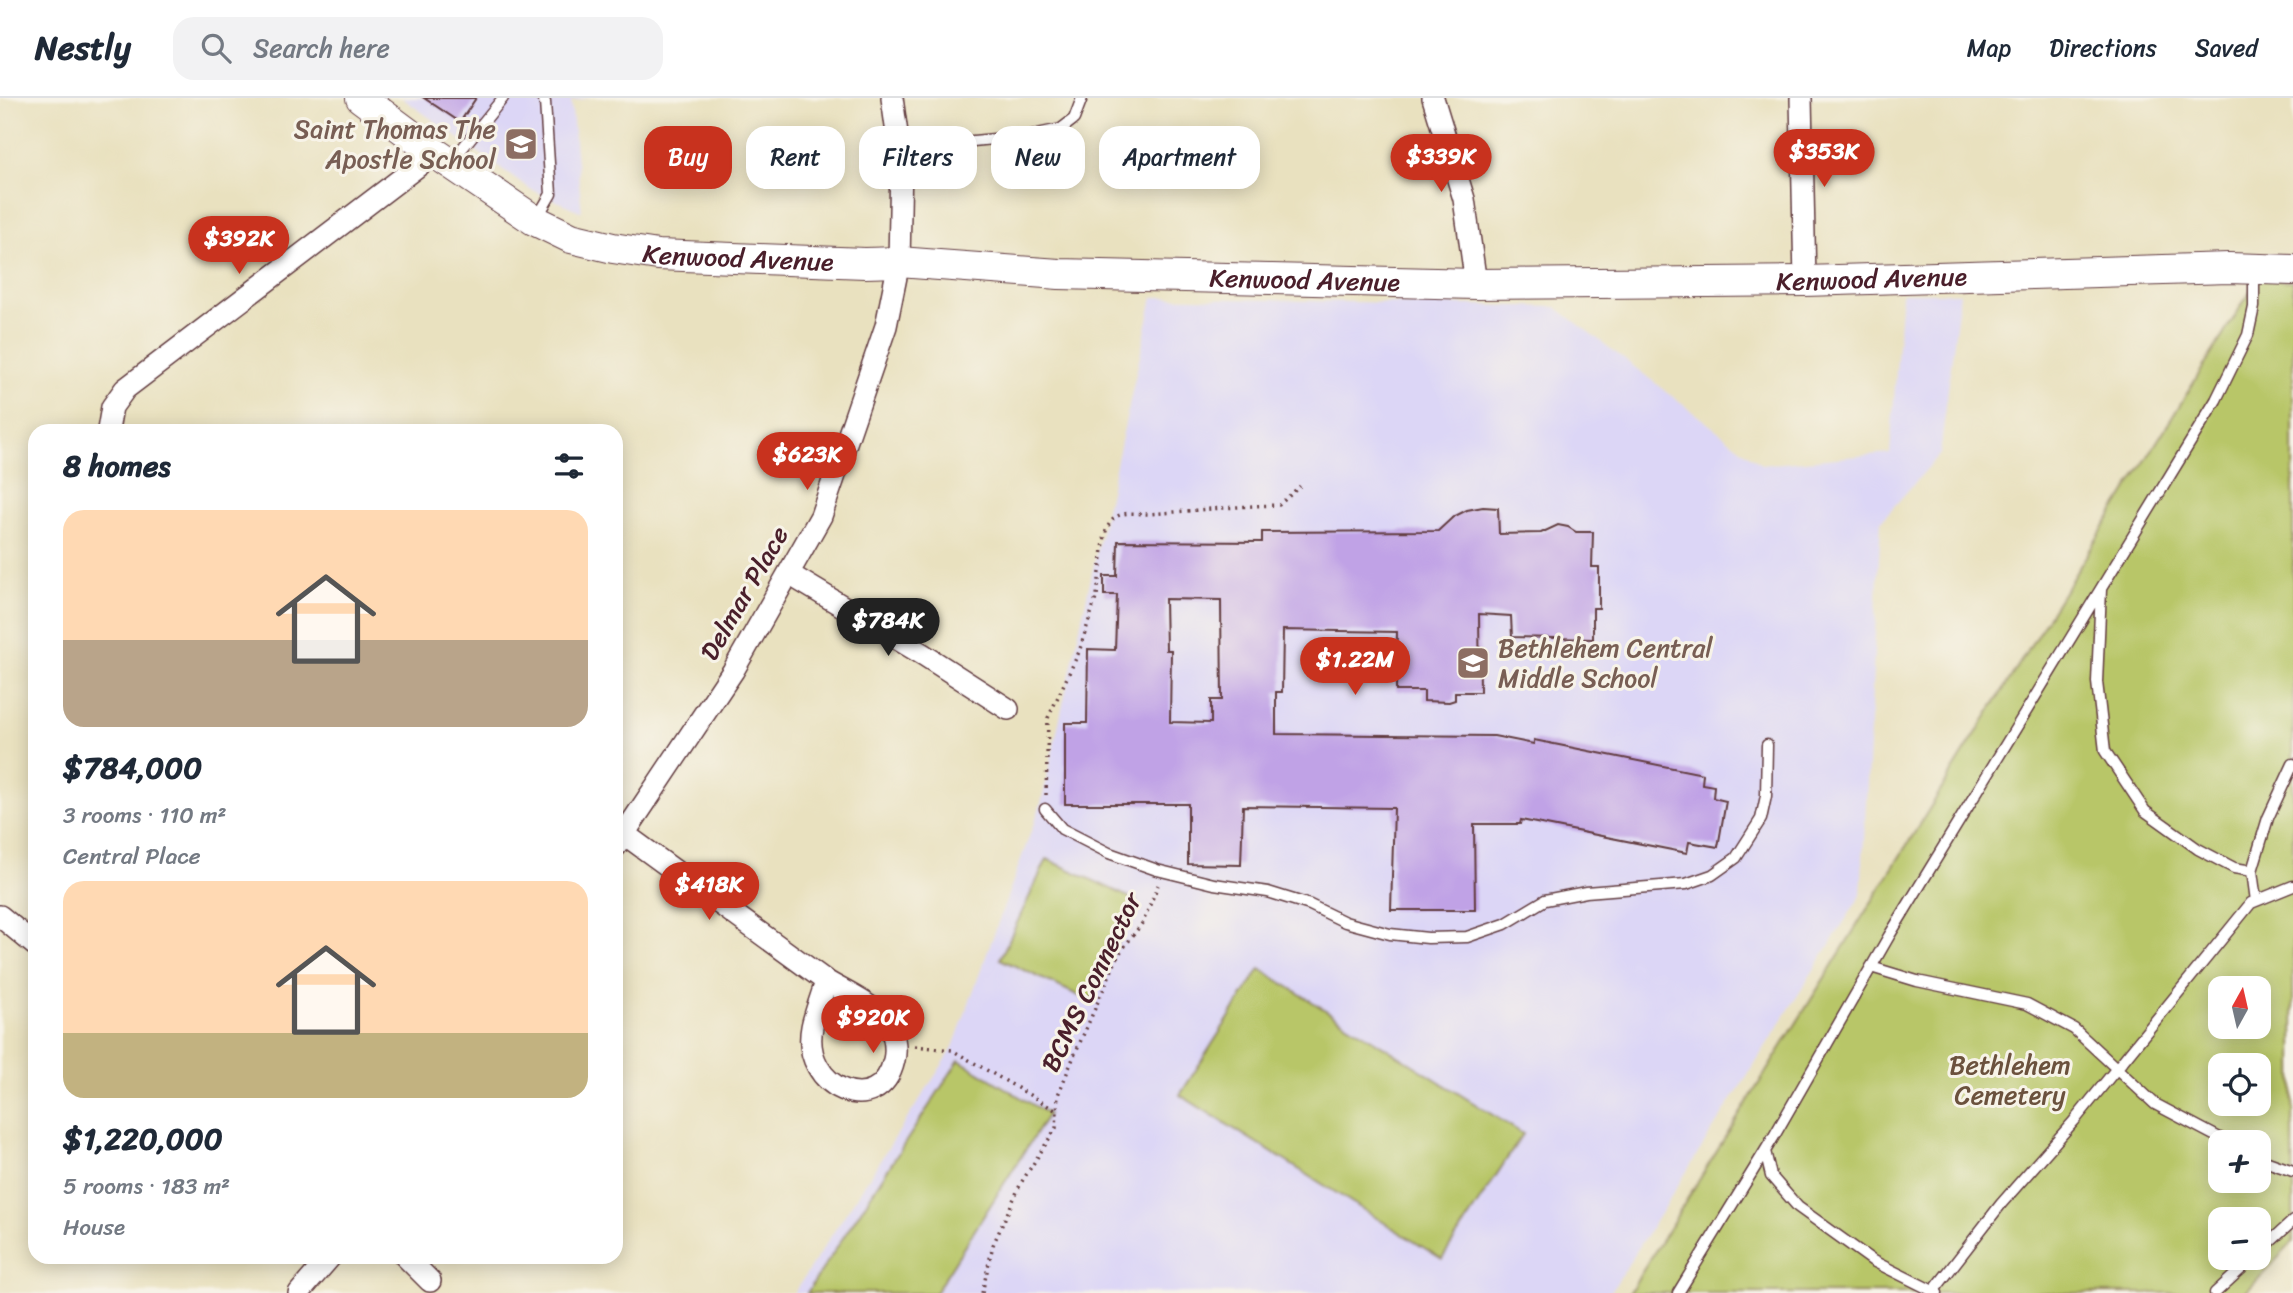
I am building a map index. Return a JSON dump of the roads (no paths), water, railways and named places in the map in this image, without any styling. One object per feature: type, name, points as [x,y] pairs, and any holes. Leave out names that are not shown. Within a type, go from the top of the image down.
[{"type":"street","name":"Kenwood Avenue","points":[[361,98],[536,221],[571,238],[658,255],[900,262],[1059,274],[1476,284],[1805,281],[2293,270]]},
{"type":"street","name":"Delmar Place","points":[[892,98],[896,126]]},
{"type":"street","points":[[1433,98],[1464,199],[1476,284]]},
{"type":"street","points":[[1801,98],[1805,281]]},
{"type":"street","points":[[109,424],[112,407],[125,389],[443,158]]},
{"type":"street","name":"Delmar Place","points":[[623,830],[733,671],[821,516],[886,326],[900,262],[901,189]]},
{"type":"street","points":[[789,574],[1008,709]]},
{"type":"street","points":[[623,839],[886,1021],[896,1051],[885,1083],[872,1090],[844,1091],[822,1075],[812,1057],[811,1028],[826,981]]},
{"type":"street","points":[[0,916],[28,939]]},
{"type":"street","points":[[299,1293],[324,1264]]},
{"type":"street","points":[[413,1264],[430,1281]]},
{"type":"lane","points":[[443,158],[503,98]]},
{"type":"lane","points":[[536,221],[551,194],[545,102],[542,98]]},
{"type":"lane","points":[[977,141],[1027,136],[1061,129],[1074,119],[1082,98]]},
{"type":"lane","points":[[1678,1293],[1765,1151],[1871,967],[2216,400],[2248,335],[2254,307],[2254,269]]},
{"type":"lane","points":[[2101,586],[2097,682],[2105,751],[2145,811],[2198,849],[2234,868],[2252,872]]},
{"type":"lane","points":[[1045,809],[1062,829],[1109,853],[1164,872],[1214,884],[1268,892],[1310,905],[1345,922],[1390,934],[1428,938],[1466,937],[1506,924],[1545,900],[1586,892],[1686,884],[1712,875],[1736,858],[1761,819],[1766,796],[1767,745]]},
{"type":"lane","points":[[2256,901],[2252,872],[2268,818],[2293,764]]},
{"type":"lane","points":[[1765,1151],[1771,1176],[1798,1207],[1873,1261],[1934,1292],[2001,1203],[2074,1121],[2251,903],[2293,886]]},
{"type":"lane","points":[[1871,967],[1917,981],[2027,1004],[2074,1029],[2155,1104],[2208,1132]]},
{"type":"lane","points":[[2271,1163],[2293,1171]]},
{"type":"lane","points":[[2271,1241],[2293,1221]]},
{"type":"lane","points":[[2215,1293],[2240,1270]]},
{"type":"place","name":"Saint Thomas The Apostle School","points":[[521,144]]},
{"type":"place","name":"Bethlehem Central Middle School","points":[[1473,663]]},
{"type":"park label","name":"Bethlehem Cemetery","points":[[2010,1080]]}]
